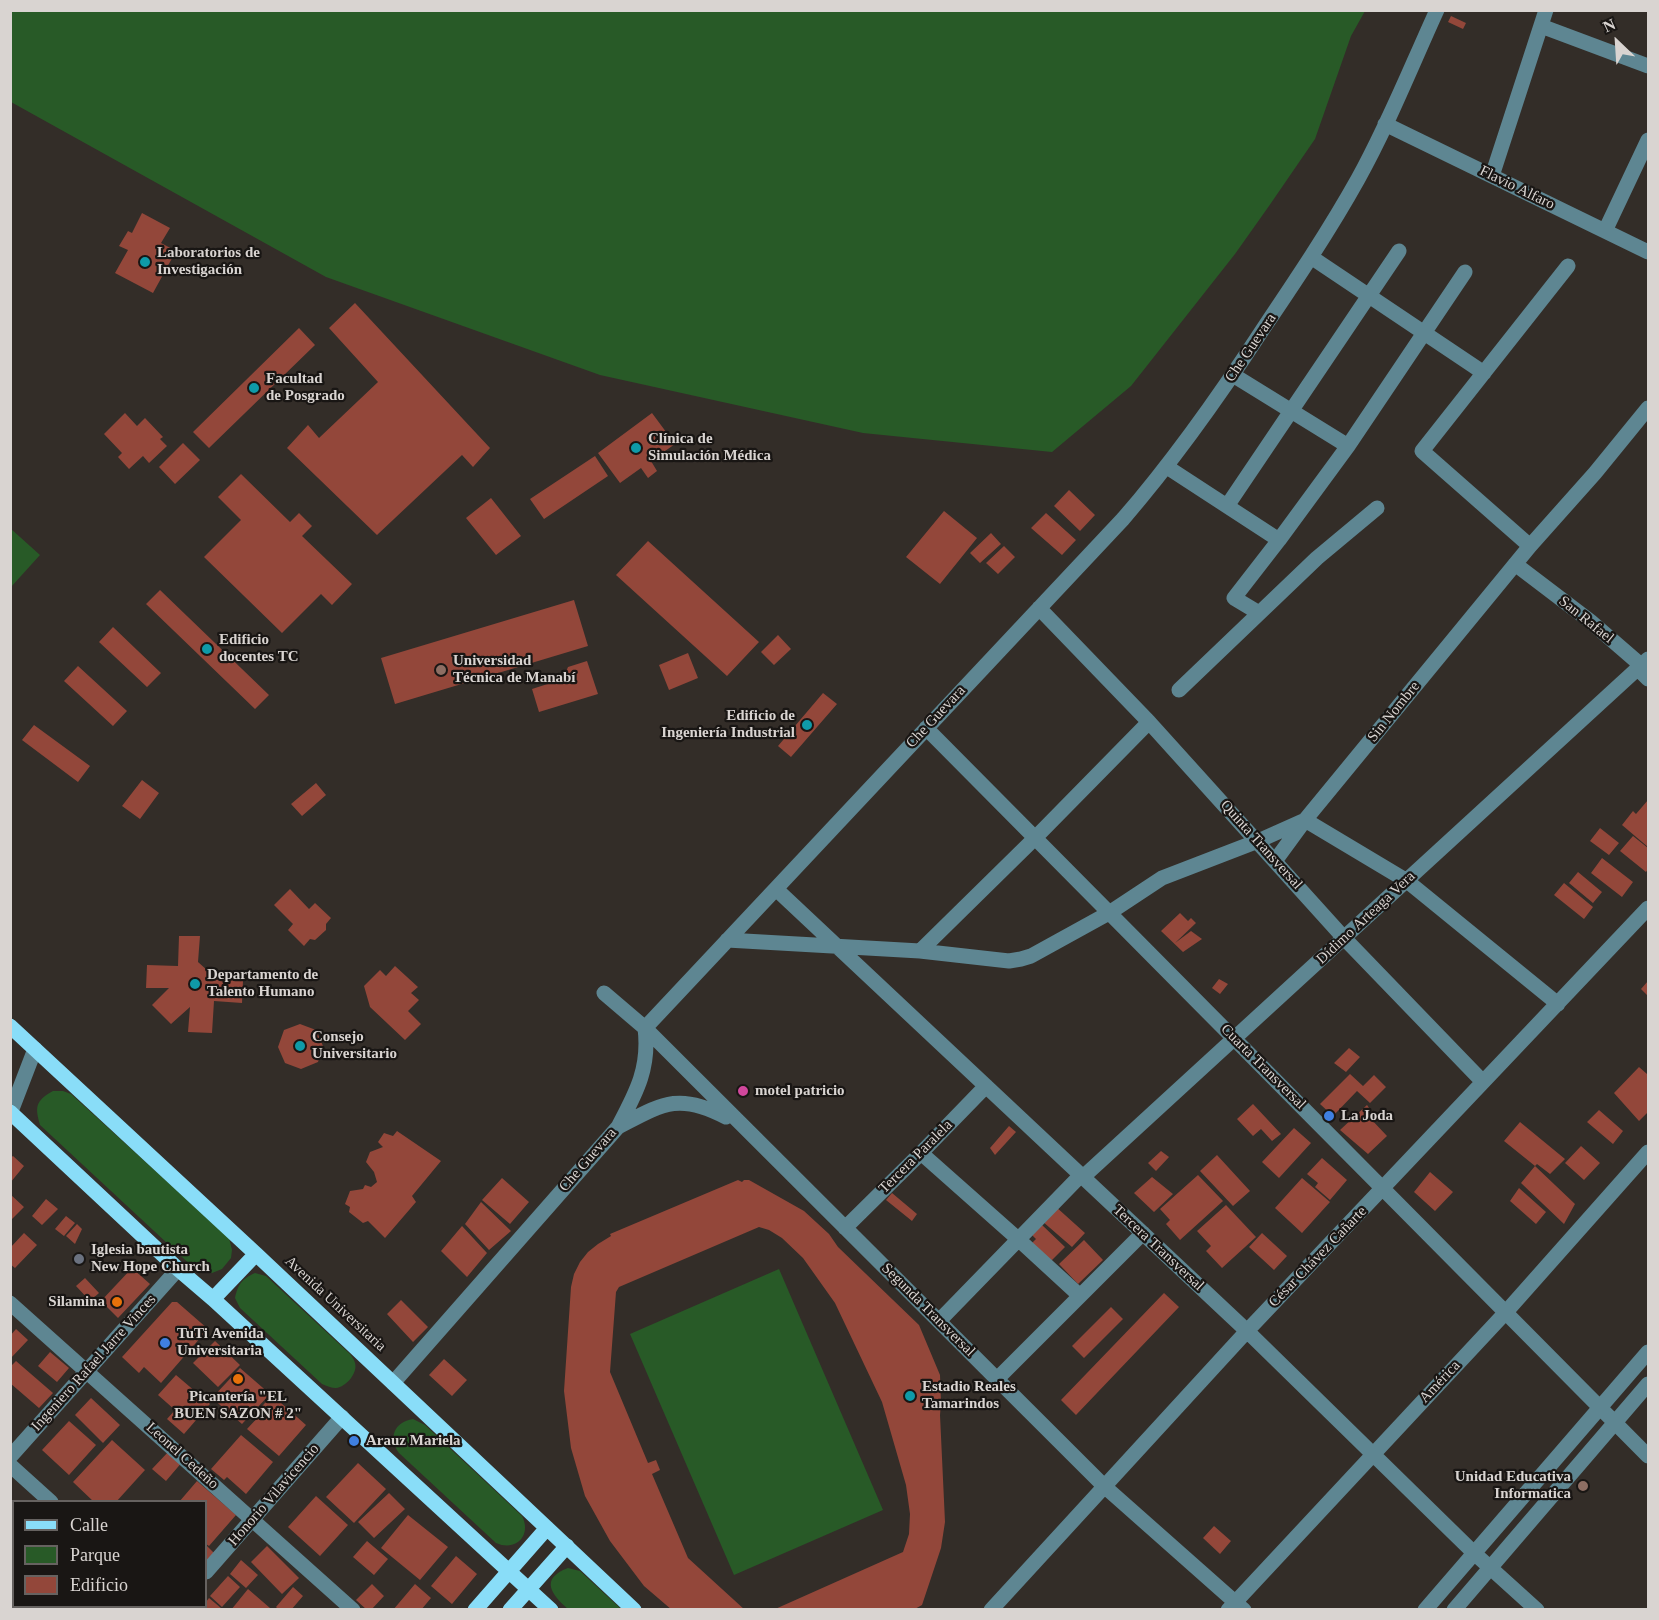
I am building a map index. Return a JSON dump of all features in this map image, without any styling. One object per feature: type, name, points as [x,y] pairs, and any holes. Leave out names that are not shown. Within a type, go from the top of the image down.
[{"type":"main road","name":"Avenida Universitaria","points":[[10,1026],[634,1610]]},
{"type":"main road","points":[[11,1113],[178,1269],[342,1417],[504,1576],[516,1583],[520,1593],[519,1599]]},
{"type":"main road","points":[[213,1299],[256,1254]]},
{"type":"main road","points":[[476,1610],[547,1528]]},
{"type":"main road","points":[[519,1599],[567,1546]]},
{"type":"main road","points":[[519,1599],[551,1610]]},
{"type":"street","name":"Che Guevara","points":[[393,1383],[618,1127],[637,1091],[642,1075],[647,1043],[645,1028],[1123,519],[1167,467],[1233,375],[1311,257],[1358,179],[1437,10]]},
{"type":"street","points":[[1492,176],[1546,10]]},
{"type":"street","points":[[1541,26],[1648,66]]},
{"type":"street","name":"Flavio Alfaro","points":[[1385,124],[1648,252]]},
{"type":"street","points":[[1605,231],[1648,140]]},
{"type":"street","points":[[1227,506],[1399,251]]},
{"type":"street","points":[[1311,257],[1484,373]]},
{"type":"street","points":[[1530,546],[1422,451],[1568,266]]},
{"type":"street","points":[[1259,613],[1234,598],[1280,540],[1348,446],[1465,272]]},
{"type":"street","points":[[1233,375],[1348,446]]},
{"type":"street","name":"Sin Nombre","points":[[1275,861],[1305,820],[1515,564],[1595,473],[1648,408]]},
{"type":"street","points":[[1167,467],[1280,540]]},
{"type":"street","points":[[1179,690],[1317,558],[1377,508]]},
{"type":"street","name":"San Rafael","points":[[1515,564],[1590,621],[1644,668]]},
{"type":"street","name":"Quinta Transversal","points":[[1040,608],[1149,722],[1344,938],[1484,1082]]},
{"type":"street","name":"Dídimo Arteaga Vera","points":[[939,1321],[1082,1176],[1644,668]]},
{"type":"street","points":[[920,951],[1149,722]]},
{"type":"street","name":"Cuarta Transversal","points":[[926,728],[1648,1456]]},
{"type":"street","points":[[727,940],[920,951],[1009,961],[1021,959],[1031,956],[1109,913],[1162,878],[1305,820],[1407,881],[1558,1004]]},
{"type":"street","name":"Tercera Transversal","points":[[776,889],[1247,1331],[1372,1455],[1537,1610]]},
{"type":"street","name":"César Chávez Cañarte","points":[[991,1610],[1247,1331],[1648,908]]},
{"type":"street","points":[[604,993],[645,1028]]},
{"type":"street","name":"Segunda Transversal","points":[[645,1028],[1104,1486],[1236,1607]]},
{"type":"street","points":[[11,1113],[35,1049]]},
{"type":"street","name":"Tercera Paralela","points":[[845,1228],[986,1086]]},
{"type":"street","points":[[618,1127],[650,1110],[669,1104],[692,1102],[739,1123]]},
{"type":"street","name":"América","points":[[1236,1607],[1372,1455],[1506,1312],[1648,1152]]},
{"type":"street","points":[[921,1153],[1079,1295]]},
{"type":"street","points":[[997,1378],[1143,1233]]},
{"type":"street","name":"Ingeniero Rafael Jarre Vinces","points":[[10,1457],[178,1269]]},
{"type":"street","name":"Leonel Cedeño","points":[[10,1303],[352,1610]]},
{"type":"street","points":[[1425,1610],[1648,1352]]},
{"type":"street","points":[[1454,1610],[1648,1384]]},
{"type":"street","name":"Honorio Vilavicencio","points":[[207,1571],[342,1417]]},
{"type":"street","points":[[10,1465],[49,1500]]},
{"type":"green space","points":[[11,10],[1365,11],[1351,36],[1315,139],[1235,254],[1131,386],[1052,452],[863,433],[600,375],[326,277],[11,102]]},
{"type":"green space","points":[[10,528],[40,555],[11,587],[10,587]]},
{"type":"green space","points":[[53,1091],[71,1094],[229,1238],[231,1258],[222,1269],[212,1273],[196,1270],[40,1125],[37,1114],[38,1105]]},
{"type":"green space","points":[[779,1269],[883,1510],[734,1575],[630,1334]]},
{"type":"green space","points":[[255,1273],[266,1276],[350,1354],[354,1360],[355,1371],[347,1382],[336,1388],[322,1384],[240,1308],[235,1298],[238,1289],[244,1280]]},
{"type":"green space","points":[[413,1419],[425,1425],[522,1516],[525,1530],[520,1540],[510,1545],[496,1543],[399,1453],[394,1442],[397,1427]]},
{"type":"green space","points":[[568,1568],[580,1571],[621,1609],[568,1609],[553,1593],[551,1582],[559,1572]]},
{"type":"building","points":[[1451,16],[1466,23],[1463,29],[1448,22]]},
{"type":"building","name":"Laboratorios de Investigación","points":[[142,213],[170,228],[161,243],[176,251],[153,293],[115,273],[128,250],[119,246],[128,231],[132,233]]},
{"type":"building","points":[[355,303],[490,448],[473,467],[462,455],[377,535],[287,448],[308,425],[319,438],[378,382],[329,328]]},
{"type":"building","name":"Facultad de Posgrado","points":[[299,328],[315,345],[209,448],[193,432]]},
{"type":"building","points":[[125,413],[137,426],[145,418],[163,437],[160,439],[167,446],[149,463],[143,456],[129,469],[118,457],[122,453],[104,434]]},
{"type":"building","name":"Clínica de Simulación Médica","points":[[652,413],[675,444],[651,461],[657,471],[648,478],[641,468],[620,483],[598,453]]},
{"type":"building","points":[[183,443],[200,460],[175,484],[159,467]]},
{"type":"building","points":[[595,456],[608,476],[544,519],[530,499]]},
{"type":"building","points":[[241,474],[290,522],[299,513],[312,526],[302,536],[352,584],[332,605],[321,594],[282,633],[204,557],[241,520],[218,497]]},
{"type":"building","points":[[1069,490],[1095,515],[1080,531],[1054,506]]},
{"type":"building","points":[[491,498],[521,536],[496,555],[466,518]]},
{"type":"building","points":[[944,511],[977,538],[940,584],[906,557]]},
{"type":"building","points":[[1046,513],[1076,540],[1062,555],[1031,528]]},
{"type":"building","points":[[991,533],[1001,544],[980,563],[970,553]]},
{"type":"building","points":[[648,541],[759,642],[727,676],[616,575]]},
{"type":"building","points":[[1004,546],[1015,557],[998,574],[986,563]]},
{"type":"building","name":"Edificio docentes TC","points":[[160,590],[269,695],[255,709],[146,604]]},
{"type":"building","points":[[574,600],[588,646],[395,704],[381,658]]},
{"type":"building","points":[[113,627],[161,673],[147,687],[99,642]]},
{"type":"building","points":[[778,635],[791,649],[774,665],[761,652]]},
{"type":"building","points":[[688,653],[698,678],[669,690],[659,665]]},
{"type":"building","points":[[587,661],[598,694],[539,712],[532,689],[563,679],[568,667]]},
{"type":"building","points":[[78,666],[127,711],[113,726],[64,681]]},
{"type":"building","name":"Edificio de Ingeniería Industrial","points":[[823,693],[837,704],[791,757],[778,746]]},
{"type":"building","points":[[34,725],[90,766],[78,782],[22,740]]},
{"type":"building","points":[[142,780],[159,793],[140,819],[122,806]]},
{"type":"building","points":[[316,783],[326,795],[302,816],[291,804]]},
{"type":"building","points":[[1648,800],[1648,847],[1622,825],[1633,811],[1636,814]]},
{"type":"building","points":[[1600,828],[1619,843],[1609,855],[1590,841]]},
{"type":"building","points":[[1633,836],[1648,848],[1646,872],[1620,851]]},
{"type":"building","points":[[1602,858],[1633,882],[1622,897],[1591,873]]},
{"type":"building","points":[[1578,872],[1602,892],[1593,903],[1569,883]]},
{"type":"building","points":[[1564,883],[1593,907],[1584,919],[1554,895]]},
{"type":"building","points":[[290,889],[309,909],[315,903],[331,918],[326,924],[326,930],[315,940],[310,939],[304,946],[288,930],[293,924],[274,905]]},
{"type":"building","points":[[1180,913],[1188,921],[1191,918],[1196,923],[1175,943],[1191,931],[1202,939],[1183,952],[1161,931]]},
{"type":"building","name":"Departamento de Talento Humano","points":[[179,936],[200,936],[198,962],[217,979],[243,981],[242,1003],[214,1001],[212,1033],[188,1032],[190,1007],[171,1024],[152,1005],[169,988],[146,988],[147,965],[178,966]]},
{"type":"building","points":[[395,966],[418,987],[411,993],[419,1000],[408,1011],[421,1024],[405,1040],[370,1007],[364,986],[380,970],[386,976]]},
{"type":"building","points":[[1219,979],[1228,984],[1220,994],[1212,988]]},
{"type":"building","points":[[1648,981],[1648,996],[1641,989]]},
{"type":"building","name":"Consejo Universitario","points":[[300,1024],[316,1030],[323,1046],[318,1062],[301,1069],[285,1063],[278,1047],[284,1030]]},
{"type":"building","points":[[1349,1048],[1360,1057],[1346,1072],[1334,1063]]},
{"type":"building","points":[[1639,1067],[1647,1074],[1648,1072],[1648,1112],[1639,1121],[1614,1093]]},
{"type":"building","points":[[1350,1074],[1363,1086],[1374,1075],[1386,1087],[1370,1103],[1357,1091],[1333,1116],[1320,1104]]},
{"type":"building","points":[[1253,1104],[1281,1134],[1272,1141],[1261,1129],[1253,1136],[1237,1119]]},
{"type":"building","points":[[1367,1105],[1374,1115],[1370,1118],[1387,1136],[1368,1154],[1340,1130]]},
{"type":"building","points":[[1599,1110],[1623,1131],[1613,1144],[1587,1122]]},
{"type":"building","points":[[1520,1122],[1565,1159],[1550,1174],[1537,1164],[1535,1166],[1504,1141]]},
{"type":"building","points":[[1009,1126],[1016,1132],[995,1155],[990,1148]]},
{"type":"building","points":[[1294,1128],[1311,1143],[1279,1178],[1262,1162]]},
{"type":"building","points":[[397,1131],[441,1161],[412,1196],[416,1202],[385,1238],[368,1221],[363,1223],[349,1212],[350,1207],[345,1204],[350,1191],[363,1189],[365,1185],[371,1187],[377,1182],[374,1172],[366,1162],[370,1152],[383,1147],[378,1142],[384,1133],[393,1136]]},
{"type":"building","points":[[1581,1146],[1600,1163],[1584,1180],[1565,1163]]},
{"type":"building","points":[[1161,1151],[1169,1157],[1156,1171],[1148,1163]]},
{"type":"building","points":[[1217,1155],[1250,1191],[1233,1206],[1200,1171]]},
{"type":"building","points":[[13,1156],[24,1166],[10,1183],[10,1158]]},
{"type":"building","points":[[1322,1158],[1347,1180],[1330,1200],[1315,1187],[1318,1183],[1307,1174]]},
{"type":"building","points":[[1535,1166],[1575,1204],[1564,1224],[1521,1183]]},
{"type":"building","points":[[1430,1172],[1453,1192],[1435,1211],[1414,1192]]},
{"type":"building","points":[[1198,1175],[1223,1201],[1180,1240],[1166,1224],[1170,1220],[1160,1209]]},
{"type":"building","points":[[1152,1177],[1173,1194],[1154,1212],[1134,1193]]},
{"type":"building","points":[[502,1178],[529,1202],[510,1224],[482,1200]]},
{"type":"building","points":[[1302,1178],[1330,1202],[1302,1233],[1275,1208]]},
{"type":"building","name":"Estadio Reales Tamarindos","points":[[738,1180],[742,1182],[749,1180],[804,1211],[829,1234],[838,1247],[919,1325],[940,1375],[945,1522],[941,1548],[922,1605],[913,1610],[773,1610],[903,1552],[909,1534],[910,1514],[906,1485],[882,1402],[835,1303],[803,1258],[782,1238],[769,1230],[759,1227],[619,1287],[616,1292],[610,1372],[648,1463],[656,1460],[660,1470],[652,1474],[688,1558],[745,1610],[672,1610],[644,1586],[610,1541],[585,1496],[571,1448],[564,1391],[571,1287],[574,1274],[588,1252],[611,1236],[610,1234]]},
{"type":"building","points":[[1519,1188],[1546,1212],[1536,1224],[1510,1201]]},
{"type":"building","points":[[892,1193],[917,1214],[912,1221],[886,1200]]},
{"type":"building","points":[[10,1194],[24,1207],[10,1221]]},
{"type":"building","points":[[46,1199],[58,1209],[42,1225],[32,1216]]},
{"type":"building","points":[[481,1202],[511,1231],[489,1250],[465,1224]]},
{"type":"building","points":[[1226,1205],[1256,1237],[1222,1268],[1206,1251],[1211,1246],[1197,1231]]},
{"type":"building","points":[[1055,1206],[1085,1233],[1072,1247],[1042,1221]]},
{"type":"building","points":[[66,1216],[75,1223],[64,1236],[55,1229]]},
{"type":"building","points":[[77,1224],[82,1229],[75,1244],[66,1236]]},
{"type":"building","points":[[1041,1224],[1065,1247],[1051,1261],[1032,1243],[1036,1239],[1031,1234]]},
{"type":"building","points":[[462,1226],[487,1253],[467,1277],[441,1251]]},
{"type":"building","points":[[24,1233],[37,1245],[15,1268],[10,1264],[10,1248]]},
{"type":"building","points":[[1262,1233],[1287,1256],[1274,1270],[1249,1247]]},
{"type":"building","points":[[1084,1240],[1103,1260],[1078,1284],[1059,1264]]},
{"type":"building","points":[[132,1268],[150,1284],[118,1318],[101,1301]]},
{"type":"building","points":[[85,1278],[99,1293],[90,1301],[76,1286]]},
{"type":"building","points":[[1164,1293],[1179,1307],[1076,1415],[1061,1400]]},
{"type":"building","points":[[401,1300],[428,1327],[413,1342],[387,1314]]},
{"type":"building","name":"TuTi Avenida Universitaria","points":[[172,1302],[177,1302],[208,1329],[161,1383],[144,1367],[139,1373],[122,1357]]},
{"type":"building","points":[[1111,1307],[1123,1319],[1084,1358],[1072,1346]]},
{"type":"building","points":[[16,1329],[28,1340],[10,1359],[10,1336]]},
{"type":"building","points":[[215,1341],[240,1365],[218,1387],[193,1363]]},
{"type":"building","points":[[50,1352],[69,1368],[57,1382],[38,1366]]},
{"type":"building","points":[[444,1359],[467,1380],[452,1396],[429,1375]]},
{"type":"building","points":[[16,1361],[53,1393],[39,1408],[10,1383],[10,1367]]},
{"type":"building","points":[[240,1368],[270,1394],[242,1424],[212,1398]]},
{"type":"building","points":[[176,1375],[210,1404],[184,1434],[167,1419],[175,1410],[158,1395]]},
{"type":"building","points":[[272,1395],[306,1425],[279,1456],[247,1429],[260,1415],[257,1412]]},
{"type":"building","points":[[91,1398],[120,1425],[103,1443],[75,1415]]},
{"type":"building","points":[[69,1421],[96,1445],[69,1475],[42,1450]]},
{"type":"building","points":[[241,1435],[273,1462],[246,1494],[227,1477],[224,1480],[211,1469]]},
{"type":"building","points":[[112,1440],[145,1470],[118,1500],[92,1500],[73,1482]]},
{"type":"building","points":[[170,1450],[183,1461],[166,1481],[152,1469]]},
{"type":"building","points":[[358,1463],[386,1489],[354,1523],[326,1497]]},
{"type":"building","points":[[197,1481],[236,1515],[209,1546],[207,1545],[207,1500],[181,1500]]},
{"type":"building","points":[[389,1493],[405,1509],[374,1538],[358,1522]]},
{"type":"building","points":[[316,1496],[348,1525],[320,1556],[288,1527]]},
{"type":"building","points":[[408,1515],[448,1547],[420,1580],[381,1548]]},
{"type":"building","points":[[1214,1526],[1231,1541],[1220,1554],[1203,1538]]},
{"type":"building","points":[[367,1541],[388,1559],[374,1575],[353,1557]]},
{"type":"building","points":[[207,1546],[214,1553],[207,1562]]},
{"type":"building","points":[[267,1546],[299,1578],[282,1594],[251,1562]]},
{"type":"building","points":[[456,1556],[477,1574],[452,1604],[431,1586]]},
{"type":"building","points":[[241,1560],[258,1575],[246,1588],[230,1574]]},
{"type":"building","points":[[228,1576],[240,1587],[222,1607],[210,1596]]},
{"type":"building","points":[[372,1584],[384,1596],[371,1610],[367,1610],[356,1600]]},
{"type":"building","points":[[415,1584],[431,1598],[421,1610],[393,1610]]},
{"type":"building","points":[[293,1587],[303,1596],[291,1610],[279,1610],[276,1607]]},
{"type":"building","points":[[248,1589],[270,1608],[269,1610],[231,1610]]},
{"type":"building","points":[[209,1598],[221,1608],[219,1610],[199,1610],[207,1608]]},
{"type":"building","points":[[116,1608],[154,1608],[155,1610],[114,1610]]},
{"type":"place","name":"Laboratorios de Investigación","points":[[145,262]]},
{"type":"place","name":"Facultad de Posgrado","points":[[254,388]]},
{"type":"place","name":"Clínica de Simulación Médica","points":[[636,448]]},
{"type":"place","name":"Edificio docentes TC","points":[[207,649]]},
{"type":"place","name":"Universidad Técnica de Manabí","points":[[441,670]]},
{"type":"place","name":"Edificio de Ingeniería Industrial","points":[[807,725]]},
{"type":"place","name":"Departamento de Talento Humano","points":[[195,984]]},
{"type":"place","name":"Consejo Universitario","points":[[300,1046]]},
{"type":"place","name":"motel patricio","points":[[743,1091]]},
{"type":"place","name":"La Joda","points":[[1329,1116]]},
{"type":"place","name":"Iglesia bautista New Hope Church","points":[[79,1259]]},
{"type":"place","name":"Silamina","points":[[117,1302]]},
{"type":"place","name":"TuTi Avenida Universitaria","points":[[165,1343]]},
{"type":"place","name":"Picantería \"EL BUEN SAZON # 2\"","points":[[238,1379]]},
{"type":"place","name":"Estadio Reales Tamarindos","points":[[910,1396]]},
{"type":"place","name":"Arauz Mariela","points":[[354,1441]]},
{"type":"place","name":"Unidad Educativa Informatica","points":[[1583,1486]]}]
